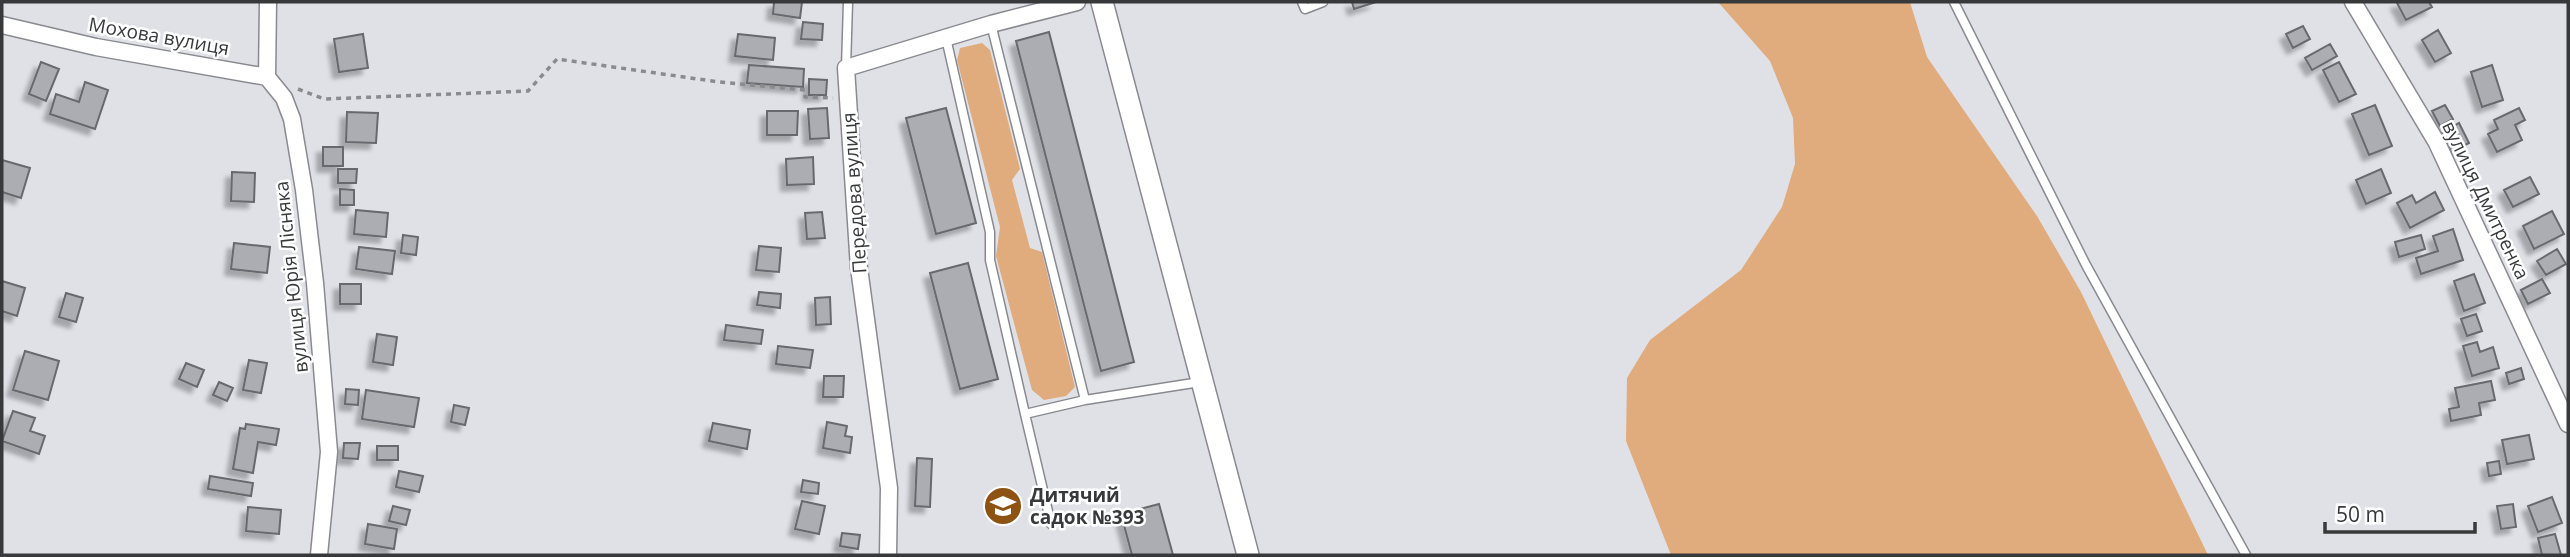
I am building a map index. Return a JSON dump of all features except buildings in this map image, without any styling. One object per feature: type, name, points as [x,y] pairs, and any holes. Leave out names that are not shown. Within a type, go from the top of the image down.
[{"type":"street","points":[[267,77],[268,2]]},
{"type":"street","points":[[846,68],[991,24],[1077,2]]},
{"type":"street","points":[[1102,2],[1248,555]]},
{"type":"street","name":"вулиця Дмитренка","points":[[2353,2],[2437,143],[2568,424]]},
{"type":"street","name":"Мохова вулиця","points":[[2,25],[96,47],[267,77]]},
{"type":"street","name":"Передова вулиця","points":[[846,68],[859,268],[889,488],[888,555]]},
{"type":"street","name":"вулиця Юрія Лісняка","points":[[267,77],[284,98],[292,119],[315,283],[329,452],[318,555]]},
{"type":"lane","points":[[846,68],[848,2]]},
{"type":"lane","points":[[1302,2],[1305,9],[1323,2]]},
{"type":"lane","points":[[1954,2],[2086,265],[2246,555]]},
{"type":"lane","points":[[991,24],[1086,400]]},
{"type":"lane","points":[[946,38],[990,232],[990,260],[1051,524]]},
{"type":"lane","points":[[1026,414],[1086,400],[1203,381]]},
{"type":"path","points":[[267,77],[324,99],[528,91],[557,59],[719,82],[804,90],[805,97],[848,99]]},
{"type":"shaded area","points":[[1718,2],[1910,2],[1927,57],[2037,216],[2081,292],[2208,555],[1671,555],[1626,441],[1627,378],[1650,340],[1741,270],[1782,207],[1795,164],[1793,118],[1770,61]]},
{"type":"shaded area","points":[[982,43],[990,50],[1020,169],[1012,180],[1030,248],[1042,252],[1075,387],[1066,396],[1044,400],[1032,390],[996,256],[1000,227],[957,60],[960,48]]},
{"type":"place","name":"Дитячий садок №393","points":[[1003,506]]}]
